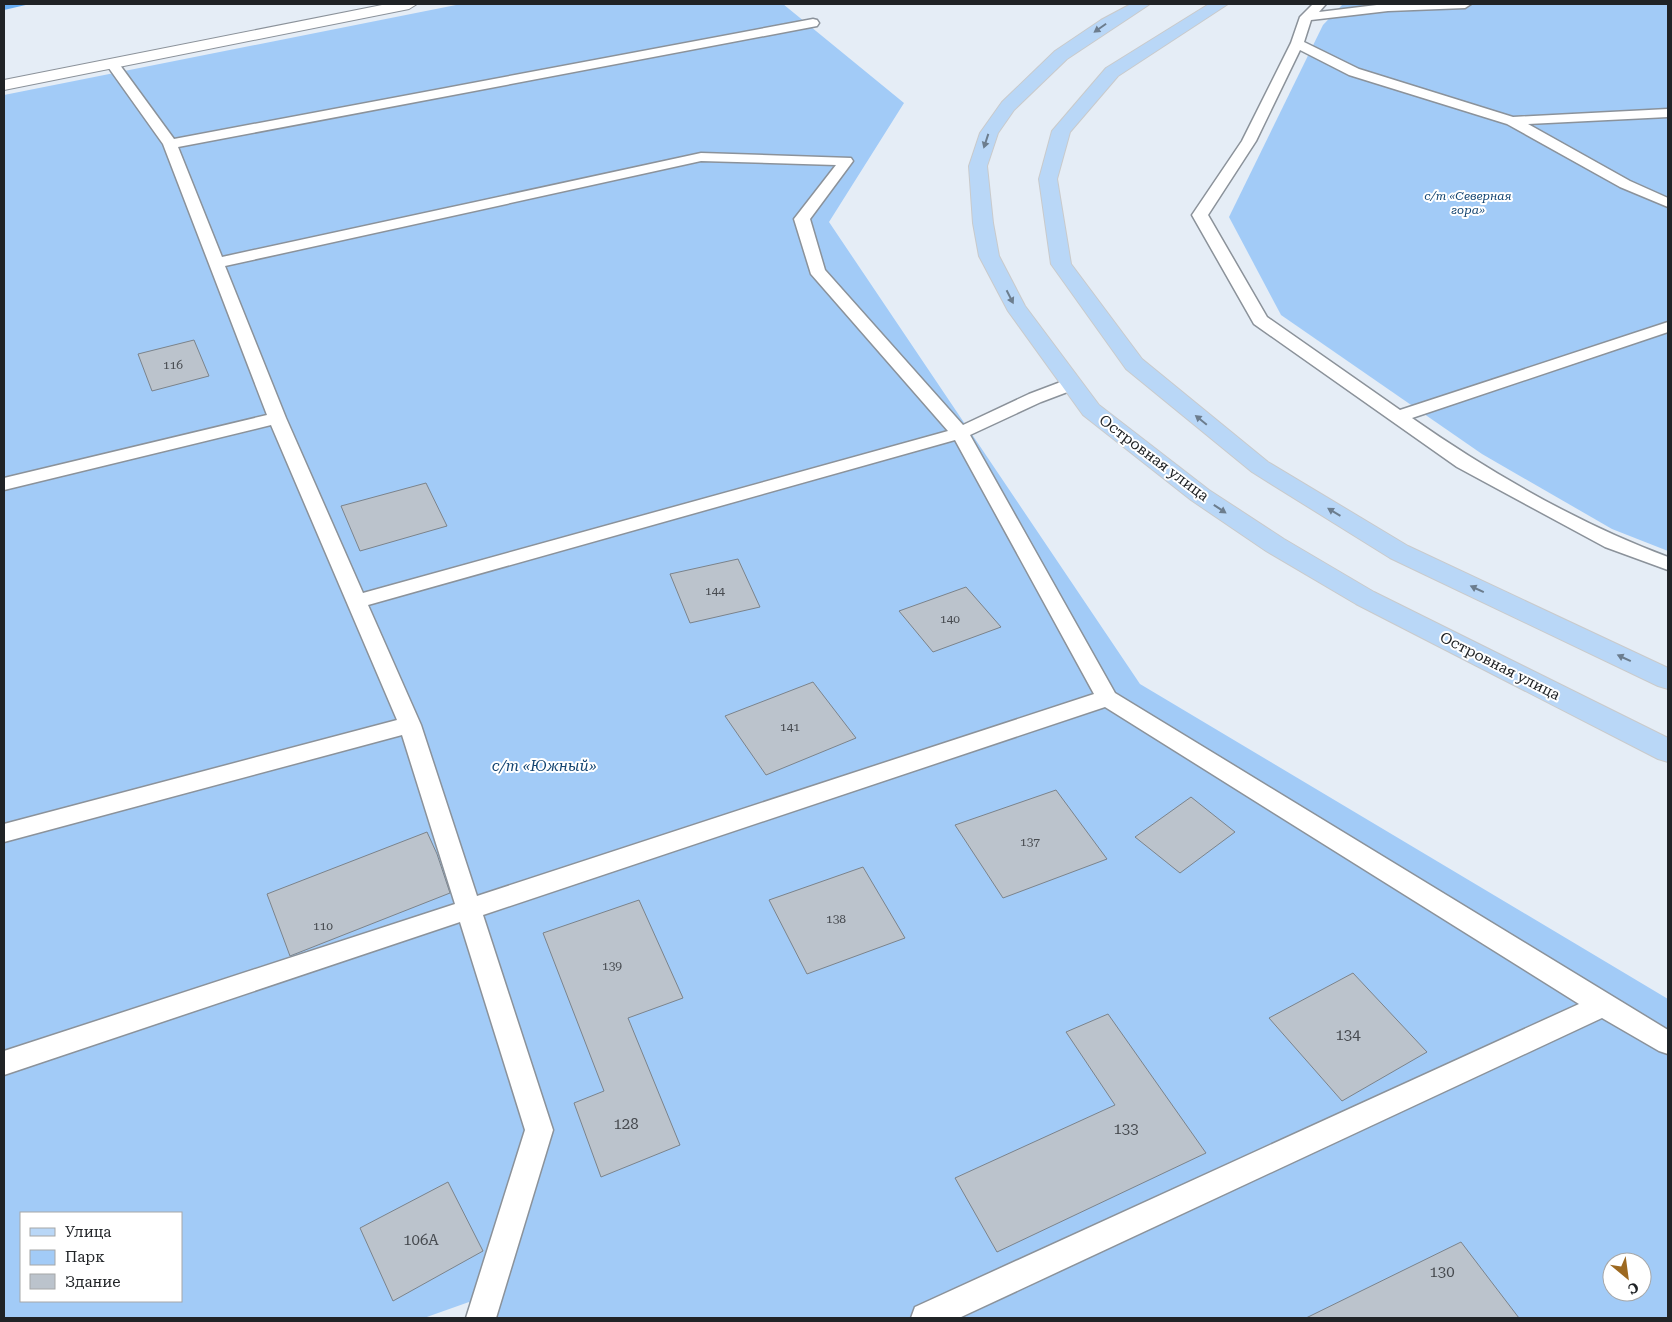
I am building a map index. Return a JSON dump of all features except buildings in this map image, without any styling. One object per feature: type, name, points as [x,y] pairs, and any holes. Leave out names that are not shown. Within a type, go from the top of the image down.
[{"type":"main road","name":"Островная улица","points":[[1142,4],[1107,23],[1061,55],[1008,106],[989,133],[978,166],[983,223],[989,256],[1015,307],[1091,410],[1200,495],[1275,545],[1365,598],[1668,751]]},
{"type":"main road","points":[[1220,4],[1112,72],[1061,131],[1048,179],[1061,264],[1134,364],[1260,467],[1399,552],[1668,679]]},
{"type":"street","points":[[4,85],[409,4]]},
{"type":"lane","points":[[1320,4],[1306,17],[1297,43],[1250,141],[1200,215],[1260,320],[1464,463],[1612,543],[1668,564]]},
{"type":"lane","points":[[1306,17],[1392,5],[1465,4]]},
{"type":"lane","points":[[170,144],[813,23]]},
{"type":"lane","points":[[1297,43],[1354,72],[1512,121],[1625,184],[1668,202]]},
{"type":"lane","points":[[112,64],[170,144],[277,418],[410,725],[539,1130],[481,1318]]},
{"type":"lane","points":[[1512,121],[1668,113]]},
{"type":"lane","points":[[217,263],[701,157],[846,161],[802,220],[817,272],[960,434],[1107,698],[1603,1005],[1668,1043]]},
{"type":"lane","points":[[1397,417],[1668,326]]},
{"type":"lane","points":[[357,601],[960,434],[1035,398],[1072,384]]},
{"type":"lane","points":[[4,484],[277,418]]},
{"type":"lane","points":[[4,1063],[1107,698]]},
{"type":"lane","points":[[4,833],[410,725]]},
{"type":"lane","points":[[926,1318],[1603,1005]]},
{"type":"green space","name":"с/т «Южный»","points":[[461,4],[783,4],[904,103],[829,222],[1140,684],[1668,999],[1668,1318],[473,1318],[469,1302],[424,1318],[4,1318],[4,95]]},
{"type":"green space","name":"с/т «Северная гора»","points":[[1343,4],[1668,4],[1668,551],[1612,529],[1482,454],[1281,315],[1229,217],[1323,25]]},
{"type":"waterway","points":[[4,7],[26,4]]}]
